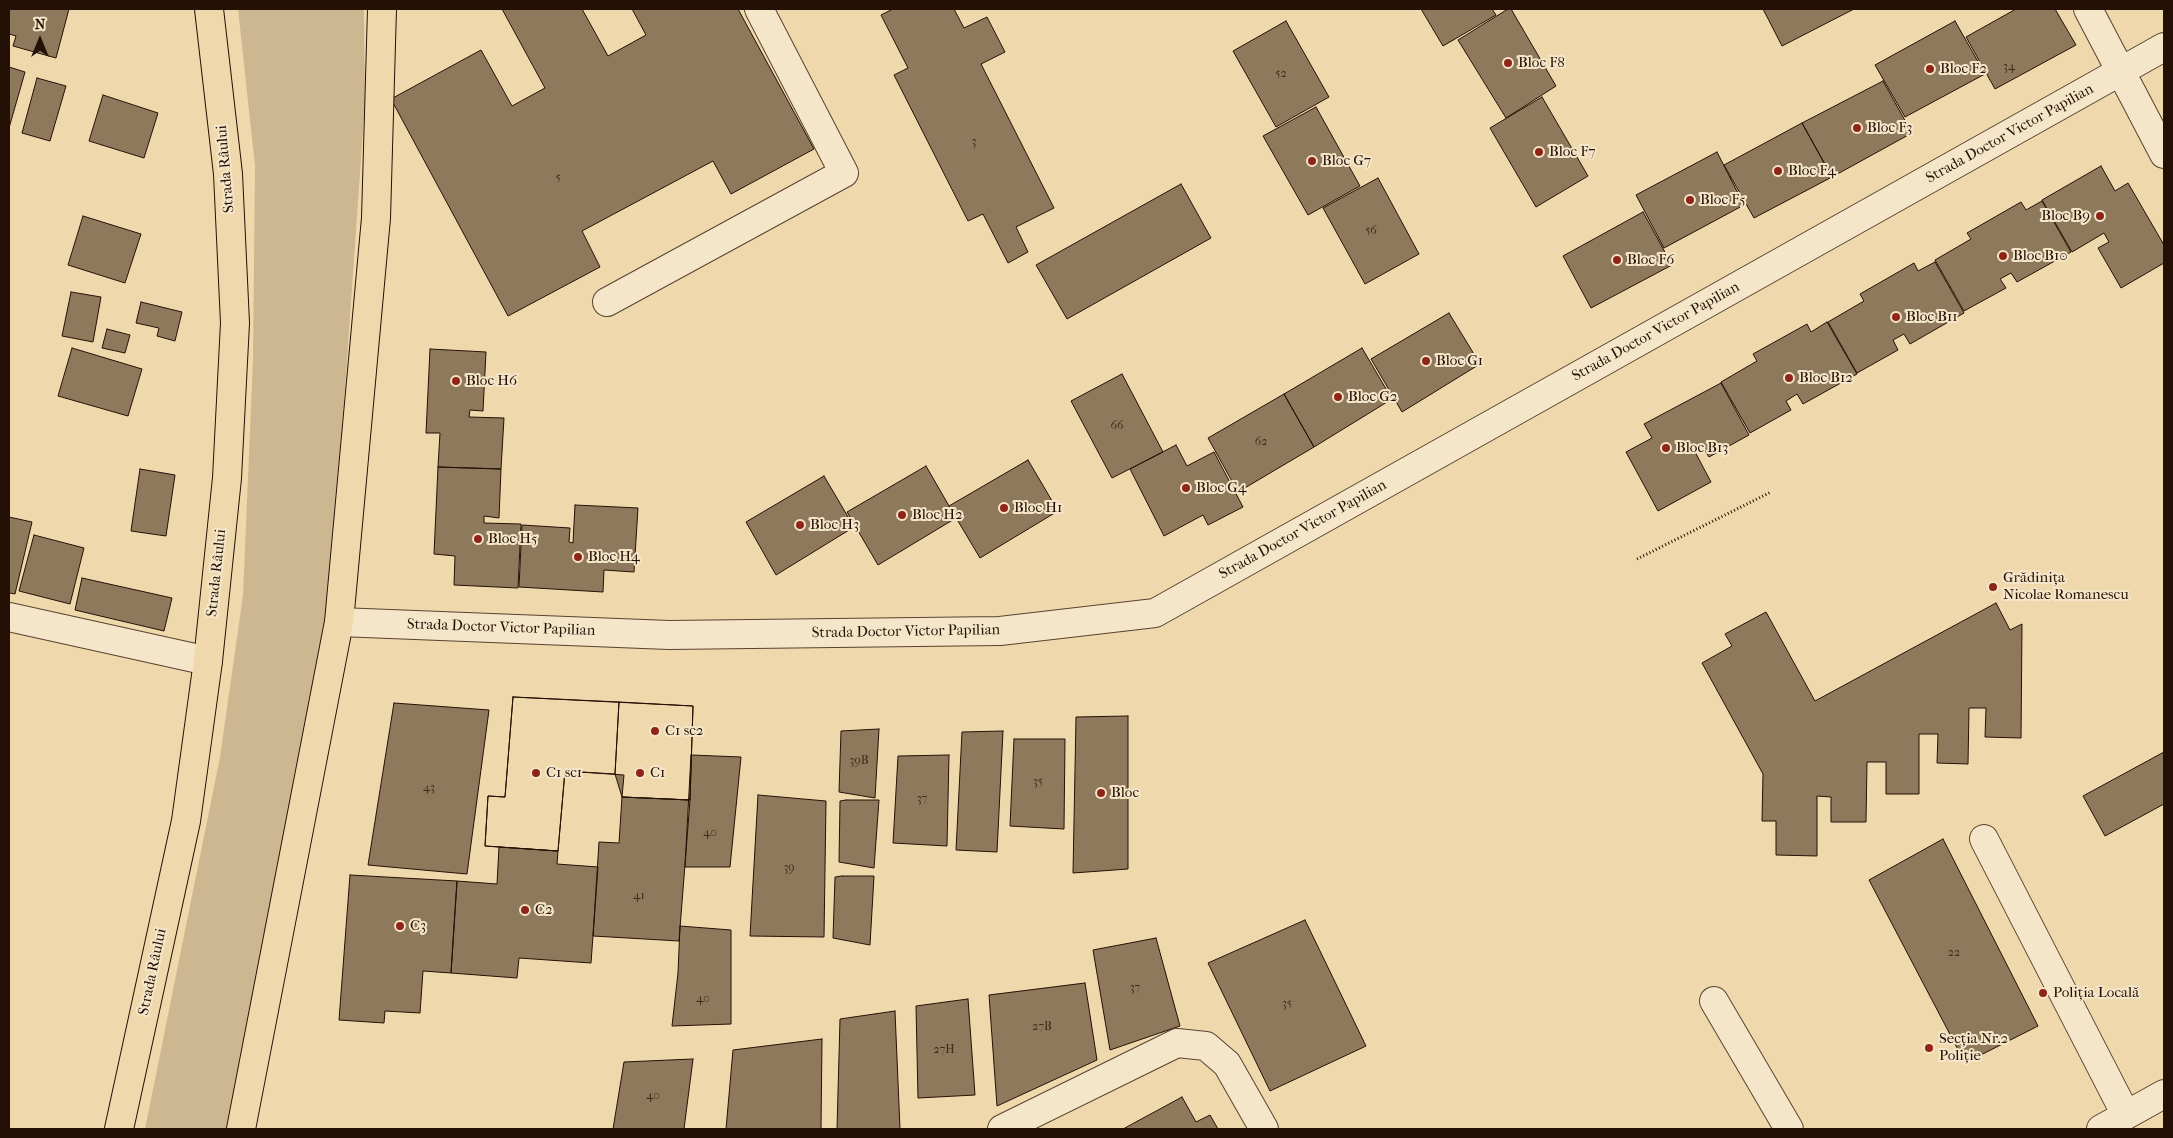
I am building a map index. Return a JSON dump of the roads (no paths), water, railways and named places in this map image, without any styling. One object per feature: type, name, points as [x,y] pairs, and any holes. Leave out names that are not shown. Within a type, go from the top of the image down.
[{"type":"main road","name":"Strada Râului","points":[[119,1129],[186,821],[208,661],[227,478],[235,323],[228,174],[209,9]]},
{"type":"main road","points":[[241,1129],[339,622],[376,218],[382,9]]},
{"type":"street","points":[[607,302],[844,173],[759,9]]},
{"type":"street","points":[[2088,9],[2164,154]]},
{"type":"street","name":"Strada Doctor Victor Papilian","points":[[339,622],[670,635],[1000,631],[1155,613],[2164,47]]},
{"type":"street","points":[[9,617],[208,661]]},
{"type":"street","points":[[1984,839],[2126,1115]]},
{"type":"street","points":[[1714,1001],[1789,1129]]},
{"type":"street","points":[[1002,1129],[1177,1043],[1206,1046],[1227,1064],[1264,1129]]},
{"type":"street","points":[[2101,1129],[2164,1094]]},
{"type":"place","name":"Bloc F8","points":[[1508,63]]},
{"type":"place","name":"Bloc F2","points":[[1930,69]]},
{"type":"place","name":"Bloc F3","points":[[1857,128]]},
{"type":"place","name":"Bloc F7","points":[[1539,152]]},
{"type":"place","name":"Bloc G7","points":[[1312,161]]},
{"type":"place","name":"Bloc F4","points":[[1778,171]]},
{"type":"place","name":"Bloc F5","points":[[1690,200]]},
{"type":"place","name":"Bloc B9","points":[[2100,216]]},
{"type":"place","name":"Bloc B10","points":[[2003,256]]},
{"type":"place","name":"Bloc F6","points":[[1617,260]]},
{"type":"place","name":"Bloc B11","points":[[1896,317]]},
{"type":"place","name":"Bloc G1","points":[[1426,361]]},
{"type":"place","name":"Bloc B12","points":[[1789,378]]},
{"type":"place","name":"Bloc H6","points":[[456,381]]},
{"type":"place","name":"Bloc G2","points":[[1338,397]]},
{"type":"place","name":"Bloc B13","points":[[1666,448]]},
{"type":"place","name":"Bloc G4","points":[[1186,488]]},
{"type":"place","name":"Bloc H1","points":[[1004,508]]},
{"type":"place","name":"Bloc H2","points":[[902,515]]},
{"type":"place","name":"Bloc H3","points":[[800,525]]},
{"type":"place","name":"Bloc H5","points":[[478,539]]},
{"type":"place","name":"Bloc H4","points":[[578,557]]},
{"type":"place","name":"Grădinița Nicolae Romanescu","points":[[1993,587]]},
{"type":"place","name":"C1 sc2","points":[[655,731]]},
{"type":"place","name":"C1 sc1","points":[[536,773]]},
{"type":"place","name":"C1","points":[[640,773]]},
{"type":"place","name":"Bloc","points":[[1101,793]]},
{"type":"place","name":"C2","points":[[525,910]]},
{"type":"place","name":"C3","points":[[400,926]]},
{"type":"place","name":"Poliția Locală","points":[[2043,993]]},
{"type":"place","name":"Secția Nr.2 Poliție","points":[[1929,1048]]}]
